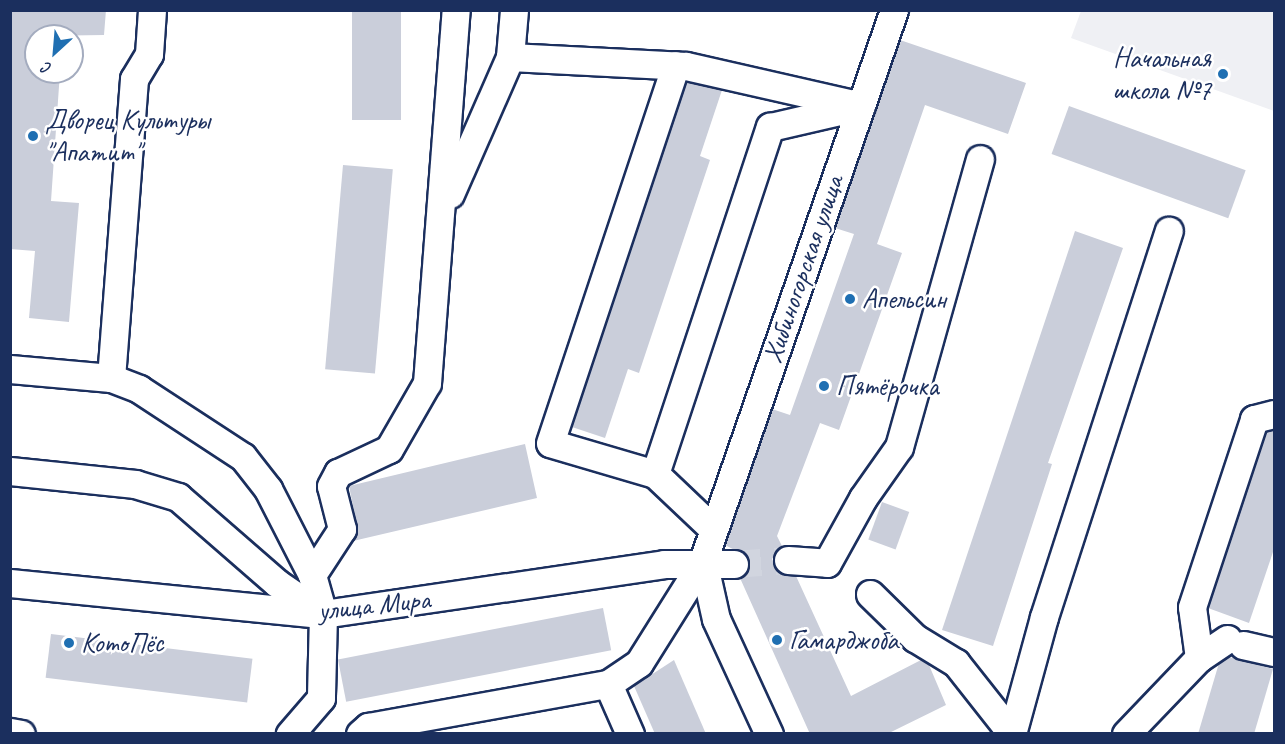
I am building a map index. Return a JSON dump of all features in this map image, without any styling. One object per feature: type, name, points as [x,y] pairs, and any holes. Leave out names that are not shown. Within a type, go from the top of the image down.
[{"type":"street","points":[[111,378],[134,79],[148,54],[152,10]]},
{"type":"street","points":[[312,575],[342,529],[331,486],[338,473],[389,449],[427,383],[456,10]]},
{"type":"street","points":[[442,212],[510,57],[514,10]]},
{"type":"street","name":"Хибиногорская улица","points":[[703,561],[712,528],[894,10]]},
{"type":"street","points":[[510,57],[676,65],[861,106]]},
{"type":"street","points":[[676,65],[550,443],[655,474],[712,528]]},
{"type":"street","points":[[655,474],[770,127],[861,106]]},
{"type":"street","points":[[788,560],[827,563],[863,498],[899,447],[980,159]]},
{"type":"street","points":[[1012,734],[1044,617],[1168,231]]},
{"type":"street","points":[[10,369],[111,378],[185,416],[243,457],[268,489],[312,575],[323,614],[321,698],[290,734]]},
{"type":"street","points":[[1199,657],[1192,607],[1254,419],[1275,414]]},
{"type":"street","points":[[10,471],[135,484],[178,497],[277,583],[323,614]]},
{"type":"street","points":[[703,561],[716,619],[768,734]]},
{"type":"street","points":[[360,734],[368,727],[608,684],[639,663],[703,561]]},
{"type":"street","name":"улица Мира","points":[[10,583],[323,614],[664,564],[703,561],[734,564]]},
{"type":"street","points":[[870,594],[915,638],[956,663],[1012,734]]},
{"type":"street","points":[[1126,734],[1199,657],[1235,642],[1275,652]]},
{"type":"street","points":[[608,684],[630,734]]},
{"type":"street","points":[[10,732],[21,734]]},
{"type":"shaded area","name":"Начальная школа №7","points":[[1081,11],[1274,11],[1274,111],[1071,38]]},
{"type":"building","name":"Дворец Культуры \"Апатит\"","points":[[10,10],[106,10],[104,35],[84,35],[84,24],[24,24],[24,84],[59,84],[51,201],[79,203],[69,322],[29,318],[35,251],[10,249]]},
{"type":"building","points":[[352,10],[401,10],[401,120],[352,120]]},
{"type":"building","points":[[900,40],[1026,83],[1008,134],[925,105],[877,244],[902,253],[839,430],[820,423],[777,536],[782,546],[772,559],[779,573],[796,576],[851,696],[921,660],[929,665],[946,705],[887,734],[810,734],[740,578],[748,571],[748,557],[725,545],[772,409],[790,415],[854,234],[835,228]]},
{"type":"building","points":[[687,82],[722,90],[700,156],[710,160],[639,373],[628,369],[605,438],[572,427]]},
{"type":"building","points":[[1069,106],[1246,170],[1228,218],[1052,154]]},
{"type":"building","points":[[343,165],[393,169],[375,374],[325,369]]},
{"type":"building","points":[[1075,231],[1123,248],[1048,463],[1052,464],[993,646],[942,630]]},
{"type":"building","points":[[1275,430],[1275,546],[1249,623],[1208,608],[1266,432]]},
{"type":"building","points":[[525,444],[537,498],[353,541],[357,526],[349,486]]},
{"type":"building","points":[[882,502],[909,512],[896,550],[868,540]]},
{"type":"building","points":[[603,608],[611,650],[346,702],[338,660]]},
{"type":"building","points":[[51,634],[252,659],[247,702],[46,678]]},
{"type":"building","points":[[1229,657],[1273,669],[1254,734],[1198,734],[1219,663]]},
{"type":"building","points":[[674,660],[706,734],[655,734],[634,686]]},
{"type":"tunnel","points":[[734,564],[788,560]]},
{"type":"place","name":"Начальная школа №7","points":[[1223,74]]},
{"type":"place","name":"Дворец Культуры \"Апатит\"","points":[[33,136]]},
{"type":"place","name":"Апельсин","points":[[850,299]]},
{"type":"place","name":"Пятёрочка","points":[[824,386]]},
{"type":"place","name":"Гамарджоба","points":[[777,640]]},
{"type":"place","name":"КотоПёс","points":[[69,643]]}]
